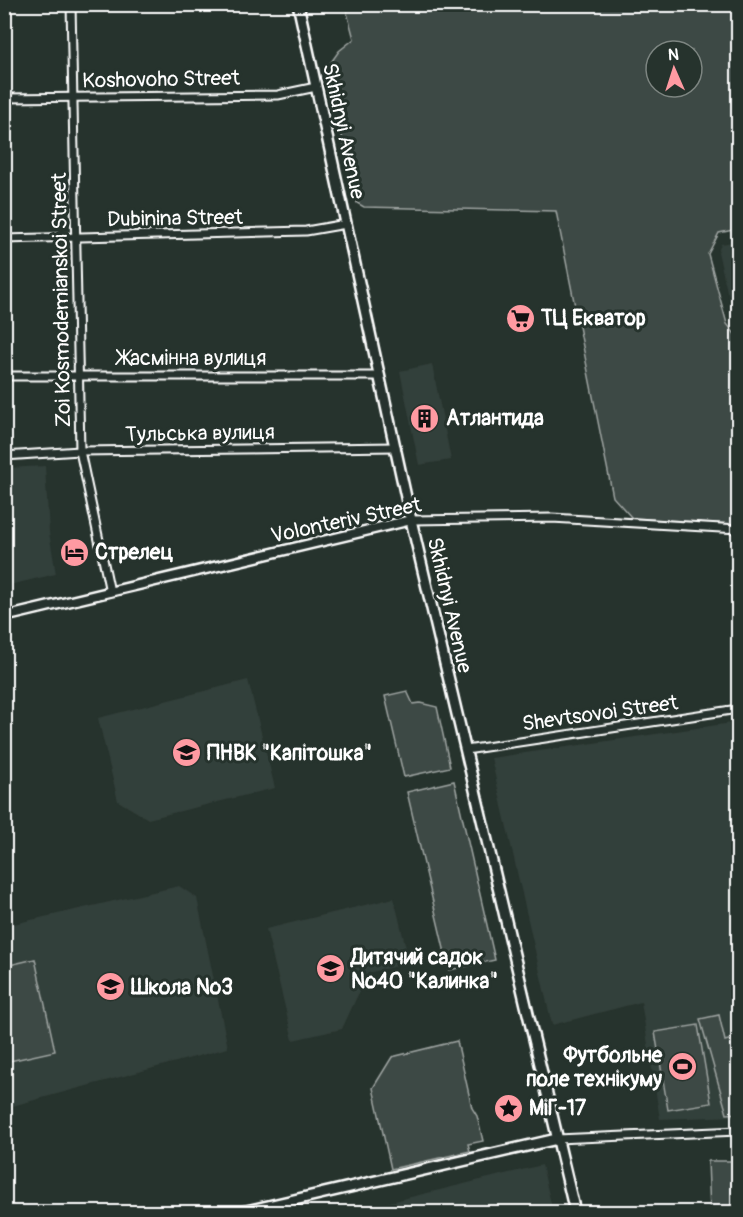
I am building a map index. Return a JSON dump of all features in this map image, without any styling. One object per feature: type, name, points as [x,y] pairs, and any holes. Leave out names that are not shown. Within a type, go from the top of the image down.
[{"type":"main road","name":"Skhidnyi Avenue","points":[[298,4],[411,520],[575,1212]]},
{"type":"main road","points":[[242,1212],[557,1139]]},
{"type":"street","name":"Zoi Kosmodemianskoi Street","points":[[71,4],[80,451],[110,592]]},
{"type":"street","name":"Koshovoho Street","points":[[4,98],[278,94],[316,87]]},
{"type":"street","name":"Dubinina Street","points":[[4,239],[306,231],[346,224]]},
{"type":"street","name":"Жасмінна вулиця","points":[[4,376],[380,376]]},
{"type":"street","name":"Тульська вулиця","points":[[4,456],[80,451],[396,447]]},
{"type":"street","name":"Volonteriv Street","points":[[4,617],[411,520],[552,518],[738,529]]},
{"type":"street","name":"Shevtsovoi Street","points":[[466,750],[738,709]]},
{"type":"street","points":[[557,1139],[738,1131]]},
{"type":"shaded area","points":[[345,5],[738,5],[738,229],[719,233],[708,254],[727,324],[738,338],[738,522],[731,524],[632,518],[613,497],[556,211],[364,207],[357,203],[327,68],[339,51],[354,39]]},
{"type":"shaded area","points":[[738,241],[738,323],[727,291],[718,252],[721,244]]},
{"type":"shaded area","points":[[432,364],[451,460],[419,465],[400,371]]},
{"type":"shaded area","points":[[45,466],[49,532],[56,574],[5,586],[5,468]]},
{"type":"shaded area","name":"ПНВК \"Капітошка\"","points":[[248,680],[275,788],[148,819],[118,801],[98,718]]},
{"type":"shaded area","points":[[407,691],[413,704],[420,703],[437,707],[450,767],[404,777],[385,696]]},
{"type":"shaded area","points":[[738,722],[738,1116],[660,1119],[641,1002],[552,1025],[491,758]]},
{"type":"shaded area","points":[[454,781],[495,960],[449,970],[407,792]]},
{"type":"shaded area","name":"Школа №3","points":[[179,886],[197,898],[228,1048],[5,1108],[5,926]]},
{"type":"shaded area","name":"Дитячий садок №40 \"Калинка\"","points":[[394,898],[406,948],[401,965],[368,973],[342,1029],[293,1040],[266,929]]},
{"type":"shaded area","points":[[35,959],[55,1051],[5,1062],[5,966]]},
{"type":"shaded area","points":[[719,1015],[725,1041],[738,1037],[738,1113],[727,1114],[700,1019]]},
{"type":"shaded area","name":"Футбольне поле технікуму","points":[[698,1025],[711,1103],[668,1110],[655,1032]]},
{"type":"shaded area","points":[[457,1041],[472,1108],[477,1116],[483,1141],[468,1144],[470,1151],[391,1169],[373,1088],[392,1057]]},
{"type":"shaded area","points":[[708,1161],[738,1161],[738,1212],[710,1212]]},
{"type":"shaded area","points":[[542,1165],[553,1212],[375,1212],[374,1206]]},
{"type":"place","name":"ТЦ Екватор","points":[[520,318]]},
{"type":"place","name":"Атлантида","points":[[425,418]]},
{"type":"place","name":"Стрелец","points":[[74,552]]},
{"type":"place","name":"ПНВК \"Капітошка\"","points":[[186,753]]},
{"type":"place","name":"Дитячий садок №40 \"Калинка\"","points":[[330,969]]},
{"type":"place","name":"Школа №3","points":[[110,987]]},
{"type":"place","name":"Футбольне поле технікуму","points":[[683,1067]]},
{"type":"place","name":"МіГ-17","points":[[508,1108]]}]
